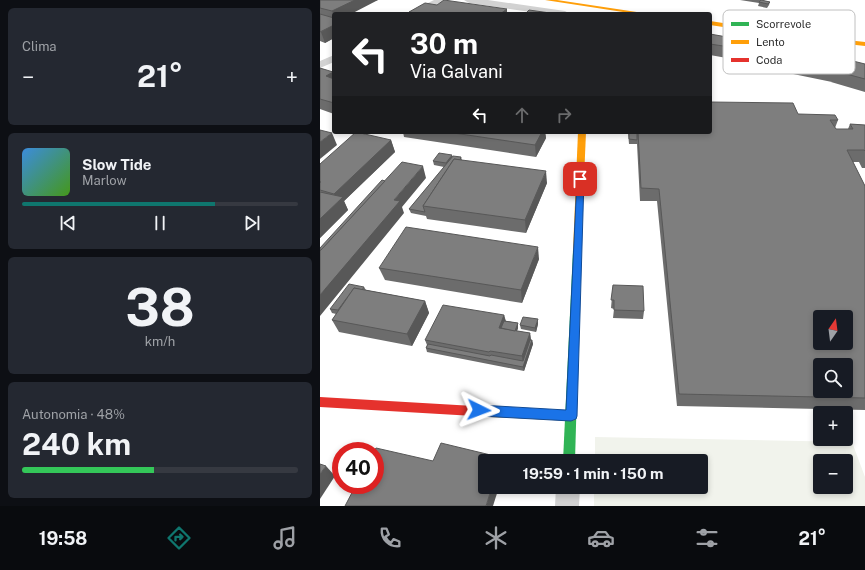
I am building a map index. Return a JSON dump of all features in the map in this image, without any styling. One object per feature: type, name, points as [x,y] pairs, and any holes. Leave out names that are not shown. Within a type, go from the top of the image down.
[{"type":"street","points":[[414,12],[424,4],[440,0]]},
{"type":"street","points":[[469,0],[551,12]]},
{"type":"street","points":[[547,0],[633,12]]},
{"type":"street","points":[[712,23],[723,25]]},
{"type":"street","points":[[855,43],[865,44]]},
{"type":"street","points":[[855,48],[865,50]]},
{"type":"street","points":[[320,65],[332,59]]},
{"type":"street","points":[[855,65],[865,67]]},
{"type":"street","points":[[569,454],[582,134]]},
{"type":"street","points":[[320,402],[571,416]]},
{"type":"street","points":[[567,506],[568,494]]},
{"type":"shaded area","points":[[595,437],[813,441],[813,446],[853,446],[853,445],[865,477],[865,506],[594,506],[594,494],[708,494],[708,454],[595,454]]},
{"type":"building","points":[[320,0],[355,0],[332,11],[320,8]]},
{"type":"building","points":[[444,0],[507,9],[503,12],[409,12],[425,3],[437,5]]},
{"type":"building","points":[[761,0],[770,2],[768,4],[759,2]]},
{"type":"building","points":[[529,10],[543,12],[527,12]]},
{"type":"building","points":[[320,14],[332,17],[332,26],[320,32]]},
{"type":"building","points":[[712,34],[723,36],[723,46],[712,44]]},
{"type":"building","points":[[855,62],[865,64],[865,79],[846,74],[855,74]]},
{"type":"building","points":[[320,68],[332,72],[326,76],[332,78],[332,102],[320,99]]},
{"type":"building","points":[[712,102],[793,103],[798,114],[835,115],[838,120],[830,120],[836,129],[853,129],[850,124],[865,125],[865,151],[847,150],[865,186],[865,398],[853,398],[853,358],[813,358],[813,397],[679,394],[659,189],[641,188],[638,134],[712,134]]},
{"type":"building","points":[[320,130],[332,133],[320,142]]},
{"type":"building","points":[[354,134],[365,134],[391,140],[334,194],[320,190],[320,164]]},
{"type":"building","points":[[461,134],[541,134],[535,145]]},
{"type":"building","points":[[629,134],[637,134],[637,140],[629,139]]},
{"type":"building","points":[[439,153],[452,155],[446,163],[433,161]]},
{"type":"building","points":[[453,156],[461,157],[460,160],[454,159],[423,206],[425,212],[409,209]]},
{"type":"building","points":[[454,159],[546,171],[525,220],[423,206]]},
{"type":"building","points":[[402,162],[423,166],[394,200],[400,201],[320,295],[320,251]]},
{"type":"building","points":[[382,180],[385,181],[320,251],[320,248]]},
{"type":"building","points":[[320,192],[343,197],[320,219]]},
{"type":"building","points":[[406,227],[538,247],[521,290],[379,268]]},
{"type":"building","points":[[349,284],[364,287],[362,290],[354,288],[338,310],[330,309]]},
{"type":"building","points":[[613,285],[643,286],[644,311],[614,310],[614,300],[611,300]]},
{"type":"building","points":[[354,288],[425,301],[407,334],[332,320]]},
{"type":"building","points":[[443,305],[504,315],[499,328],[530,333],[522,356],[489,352],[425,340]]},
{"type":"building","points":[[523,317],[538,319],[535,328],[520,325]]},
{"type":"building","points":[[504,321],[518,323],[515,331],[501,328]]},
{"type":"building","points":[[530,340],[532,340],[523,367],[426,348],[428,344],[523,361]]},
{"type":"building","points":[[441,443],[486,454],[478,454],[478,494],[490,494],[486,506],[345,506],[351,494],[384,494],[384,450],[433,461]]},
{"type":"building","points":[[320,464],[326,466],[320,474]]},
{"type":"traffic: fast","points":[[569,454],[577,250]]},
{"type":"traffic: slow","points":[[547,0],[633,12]]},
{"type":"traffic: slow","points":[[712,23],[723,25]]},
{"type":"traffic: slow","points":[[855,43],[865,44]]},
{"type":"traffic: slow","points":[[577,250],[582,134]]},
{"type":"traffic: slow","points":[[491,412],[571,416]]},
{"type":"traffic: jam","points":[[855,65],[865,67]]},
{"type":"traffic: jam","points":[[320,402],[491,412]]},
{"type":"route","points":[[479,410],[571,416],[580,179]]}]
